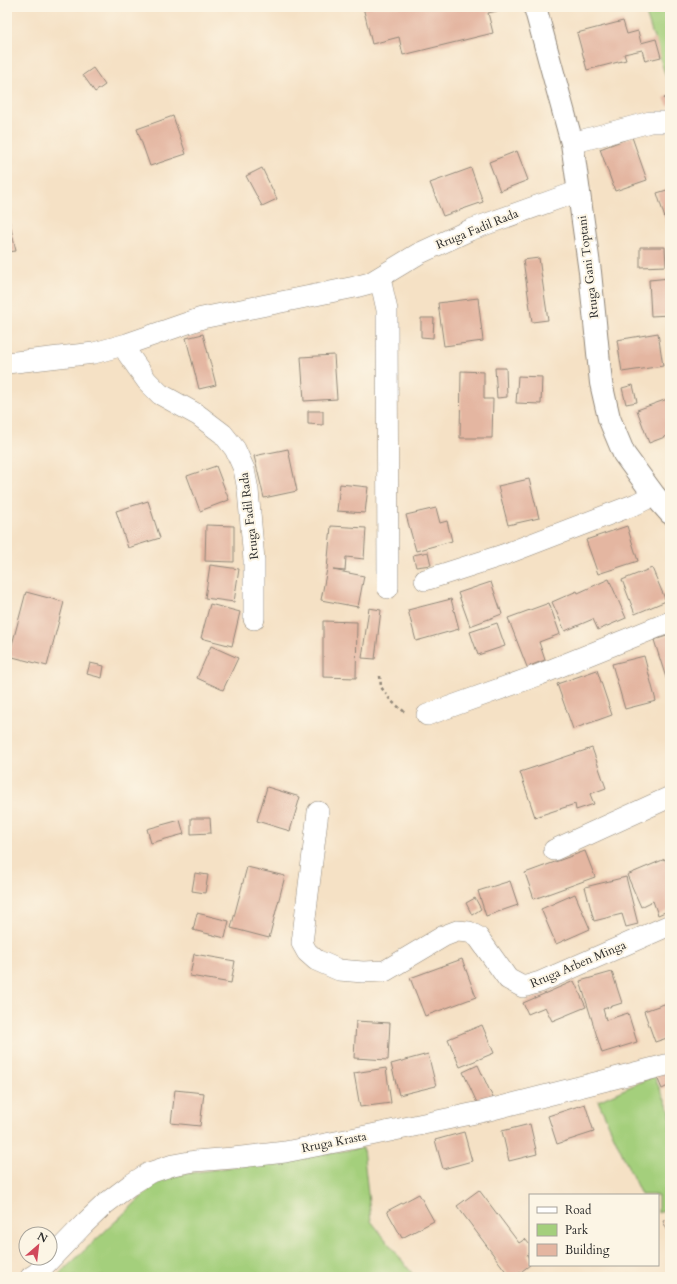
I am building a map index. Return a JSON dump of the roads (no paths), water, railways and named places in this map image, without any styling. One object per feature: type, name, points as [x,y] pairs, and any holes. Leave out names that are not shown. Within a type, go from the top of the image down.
[{"type":"main road","name":"Rruga Gani Toptani","points":[[535,7],[572,143],[590,272],[601,383],[609,418],[624,454],[670,513]]},
{"type":"street","points":[[572,143],[650,122],[670,123]]},
{"type":"street","name":"Rruga Fadil Rada","points":[[7,363],[94,353],[126,344],[202,318],[370,283],[418,254],[470,230],[579,191]]},
{"type":"street","points":[[380,278],[387,310],[388,588]]},
{"type":"street","name":"Rruga Fadil Rada","points":[[126,344],[128,354],[147,381],[160,394],[198,416],[223,434],[235,449],[244,470],[248,490],[254,560],[254,619]]},
{"type":"street","points":[[425,580],[503,555],[636,504],[654,494]]},
{"type":"street","points":[[427,715],[536,676],[670,622]]},
{"type":"street","points":[[554,850],[670,797]]},
{"type":"street","name":"Rruga Arben Minga","points":[[318,812],[302,943],[307,952],[316,960],[339,970],[363,972],[385,971],[444,936],[457,931],[469,932],[478,937],[508,979],[523,987],[540,982],[670,925]]},
{"type":"street","name":"Rruga Krasta","points":[[31,1277],[36,1274],[105,1204],[149,1173],[173,1165],[195,1161],[285,1152],[371,1135],[485,1111],[670,1064]]}]
